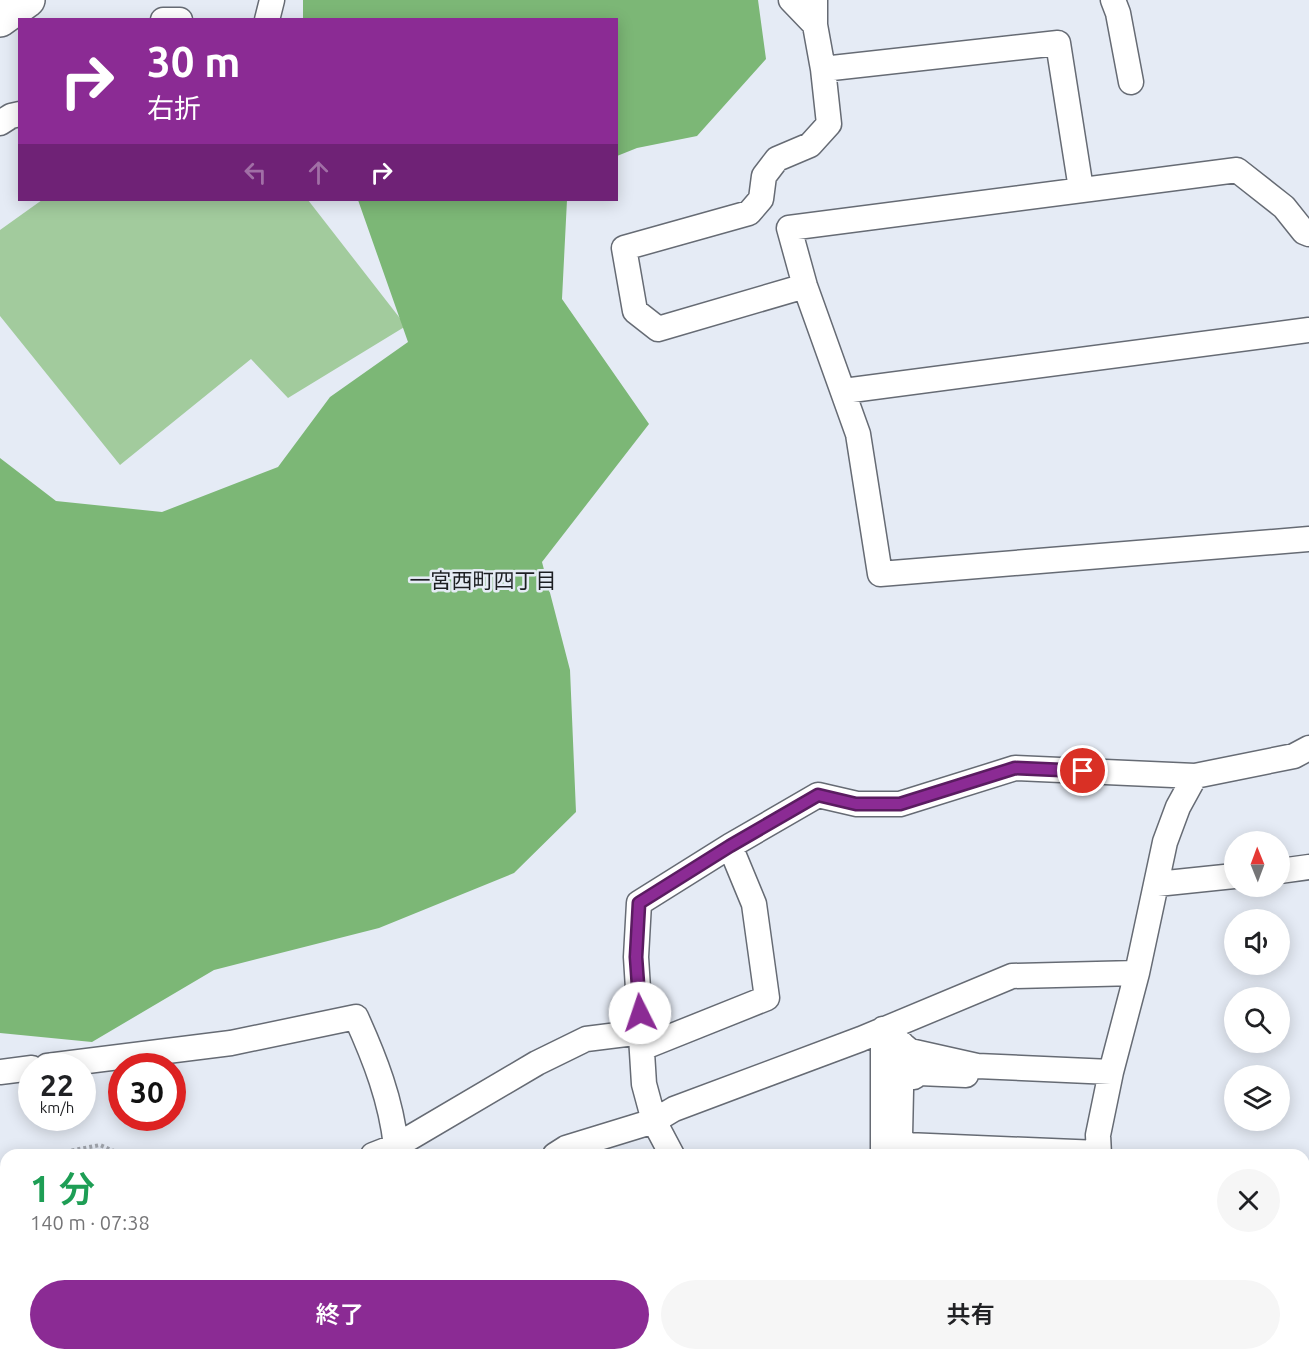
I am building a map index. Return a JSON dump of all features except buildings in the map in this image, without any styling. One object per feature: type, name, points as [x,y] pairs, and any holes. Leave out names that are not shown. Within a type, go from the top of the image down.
[{"type":"main road","points":[[0,20],[28,0]]},
{"type":"street","points":[[268,18],[272,0]]},
{"type":"street","points":[[791,0],[815,25]]},
{"type":"street","points":[[805,286],[658,329],[635,311],[624,248],[749,213],[760,200],[764,176],[777,159],[810,145],[829,124],[815,25],[815,0]]},
{"type":"street","points":[[1113,0],[1118,13],[1131,82]]},
{"type":"street","points":[[823,69],[1058,43],[1081,189]]},
{"type":"street","points":[[0,123],[18,114]]},
{"type":"street","points":[[1309,234],[1304,232],[1284,207],[1237,170],[789,228],[805,286],[858,434],[880,574],[1309,539]]},
{"type":"street","points":[[844,391],[1309,330]]},
{"type":"street","points":[[669,1149],[654,1120],[644,1083],[636,957],[639,903],[818,795],[856,804],[900,804],[1015,768],[1195,776],[1294,756],[1309,748]]},
{"type":"street","points":[[1099,1149],[1098,1135],[1111,1072],[1137,973],[1165,842],[1178,807],[1195,776]]},
{"type":"street","points":[[398,1149],[537,1063],[586,1039],[642,1040],[767,998],[754,904],[730,846]]},
{"type":"street","points":[[1290,870],[1309,867]]},
{"type":"street","points":[[1157,884],[1224,877]]},
{"type":"street","points":[[564,1149],[654,1120],[674,1109],[861,1039],[892,1036],[1012,976],[1137,973]]},
{"type":"street","points":[[96,1060],[231,1044],[356,1017],[376,1062],[393,1122],[396,1149]]},
{"type":"street","points":[[892,1036],[910,1051],[977,1066],[1111,1072]]},
{"type":"street","points":[[892,1036],[900,1136],[906,1149]]},
{"type":"street","points":[[883,1149],[892,1036]]},
{"type":"street","points":[[914,1077],[919,1072],[967,1075],[977,1066]]},
{"type":"street","points":[[0,1072],[18,1070]]},
{"type":"path","points":[[83,1149],[100,1146],[108,1149]]},
{"type":"green space","points":[[303,0],[758,0],[766,59],[697,136],[637,148],[618,156],[618,18],[303,18]]},
{"type":"green space","points":[[41,201],[309,201],[406,326],[288,398],[251,359],[120,465],[0,316],[0,230]]},
{"type":"green space","points":[[358,201],[567,201],[562,299],[649,424],[542,562],[570,670],[576,812],[514,873],[379,928],[214,970],[92,1042],[0,1033],[0,458],[56,501],[162,512],[278,467],[330,397],[408,342]]},
{"type":"district","name":"一宮西町四丁目","points":[[483,581]]},
{"type":"route","points":[[640,1013],[636,957],[639,903],[818,795],[856,804],[900,804],[1015,768],[1083,771]]}]
